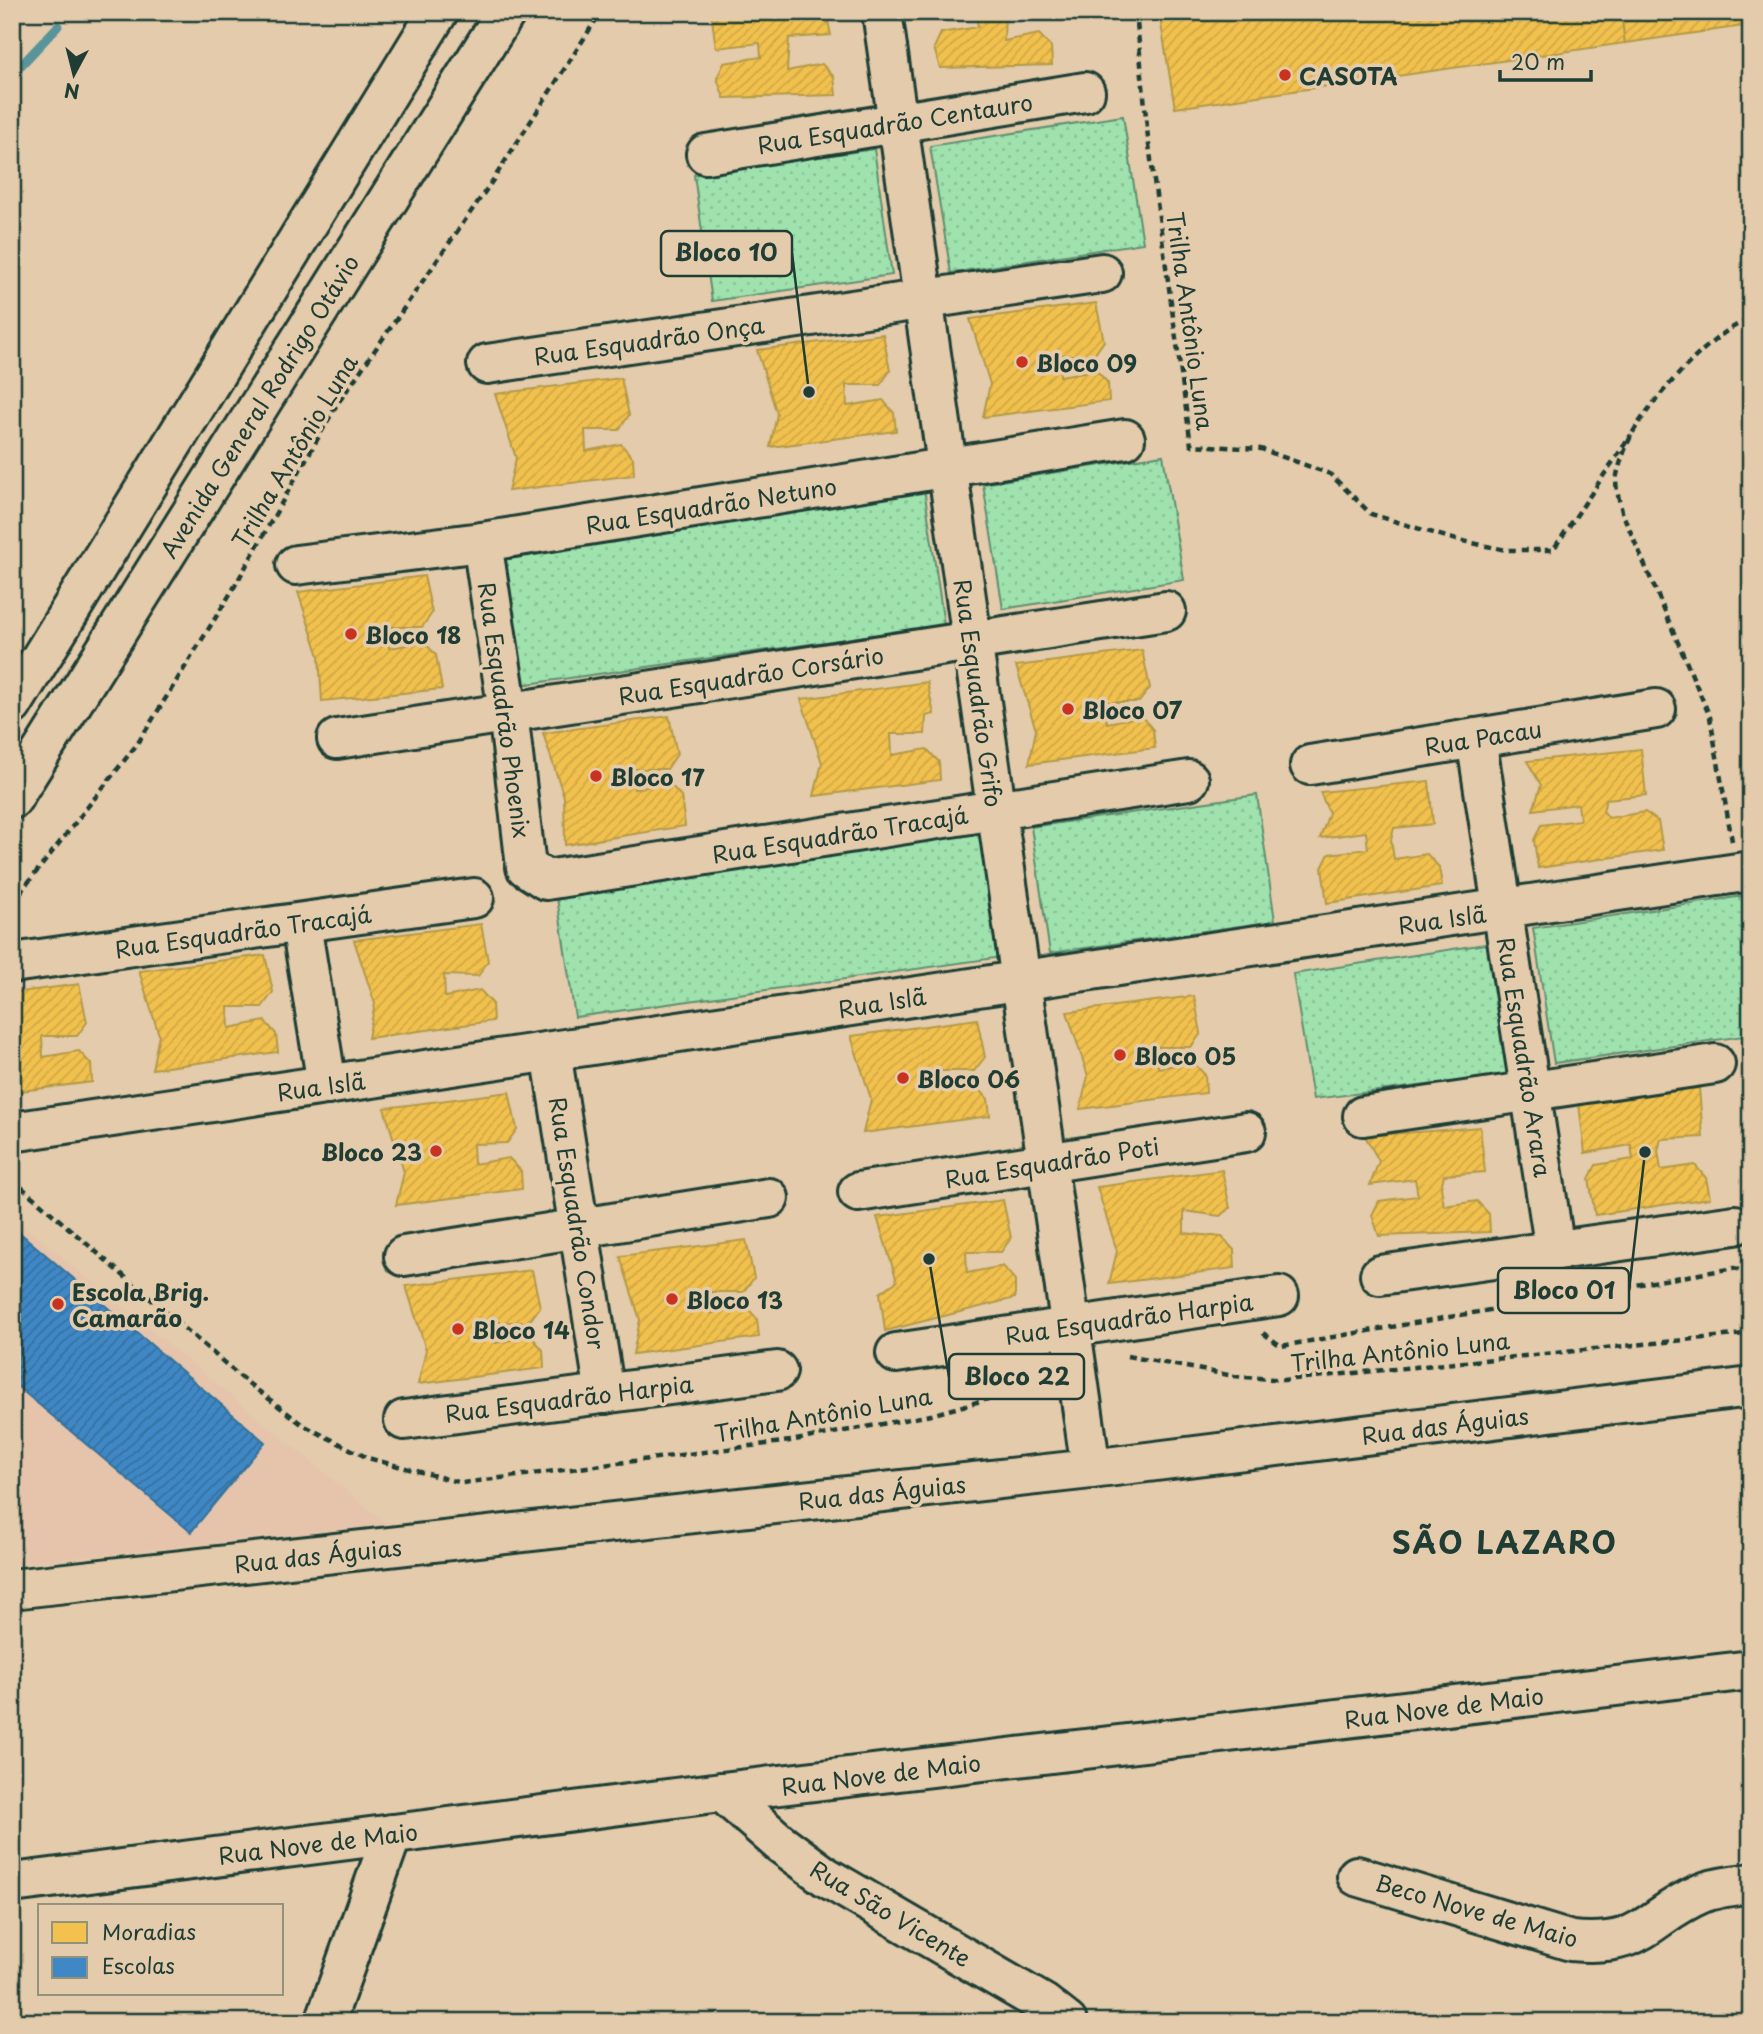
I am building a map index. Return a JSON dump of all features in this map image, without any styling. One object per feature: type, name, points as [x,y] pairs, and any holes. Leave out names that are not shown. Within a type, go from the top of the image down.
[{"type":"street","points":[[12,705],[438,12]]},
{"type":"street","name":"Avenida General Rodrigo Otávio","points":[[12,799],[506,12]]},
{"type":"street","name":"Rua Esquadrão Grifo","points":[[882,12],[1091,1469]]},
{"type":"street","name":"Rua Esquadrão Centauro","points":[[706,154],[1085,92]]},
{"type":"street","name":"Rua Esquadrão Onça","points":[[487,364],[1102,273]]},
{"type":"street","name":"Rua Esquadrão Netuno","points":[[296,565],[482,542],[1125,439]]},
{"type":"street","points":[[146,488],[189,517]]},
{"type":"street","name":"Rua Esquadrão Phoenix","points":[[482,542],[508,712],[526,867],[534,875]]},
{"type":"street","name":"Rua Esquadrão Corsário","points":[[337,739],[1166,611]]},
{"type":"street","name":"Rua Pacau","points":[[1310,765],[1656,709]]},
{"type":"street","name":"Rua Esquadrão Arara","points":[[1476,738],[1555,1251]]},
{"type":"street","name":"Rua Esquadrão Tracajá","points":[[534,875],[546,880],[1189,780]]},
{"type":"street","name":"Rua Islã","points":[[12,1132],[1744,872]]},
{"type":"street","name":"Rua Esquadrão Tracajá","points":[[12,963],[474,898]]},
{"type":"street","points":[[301,924],[327,1085]]},
{"type":"street","name":"Rua Esquadrão Condor","points":[[551,1052],[605,1394]]},
{"type":"street","points":[[1363,1116],[1715,1064]]},
{"type":"street","name":"Rua Esquadrão Poti","points":[[858,1192],[1246,1132]]},
{"type":"street","points":[[404,1256],[769,1198]]},
{"type":"street","points":[[1380,1275],[1735,1225]]},
{"type":"street","name":"Rua Esquadrão Harpia","points":[[896,1353],[1073,1347],[1279,1296]]},
{"type":"street","name":"Rua Esquadrão Harpia","points":[[404,1420],[777,1371]]},
{"type":"street","name":"Rua das Águias","points":[[12,1589],[1091,1469],[1751,1387]]},
{"type":"street","name":"Rua Nove de Maio","points":[[12,1883],[722,1793],[1751,1670]]},
{"type":"street","name":"Rua São Vicente","points":[[722,1793],[780,1843],[827,1877],[1044,2004],[1068,2022]]},
{"type":"street","points":[[325,2022],[392,1834]]},
{"type":"street","name":"Beco Nove de Maio","points":[[1357,1875],[1571,1941],[1592,1943],[1623,1940],[1703,1892],[1751,1883]]},
{"type":"path","name":"Trilha Antônio Luna","points":[[12,903],[138,743],[232,591],[336,406],[493,180],[601,12]]},
{"type":"path","name":"Trilha Antônio Luna","points":[[1136,12],[1148,138],[1191,445],[1261,449],[1330,474],[1370,514],[1453,539],[1506,550],[1553,550],[1663,389],[1711,344],[1743,321],[1751,320]]},
{"type":"path","name":"Trilha Antônio Luna","points":[[1632,435],[1616,478],[1622,512],[1710,717],[1744,872]]},
{"type":"path","name":"Trilha Antônio Luna","points":[[12,1180],[243,1379],[303,1425],[368,1458],[462,1483],[790,1441],[931,1415],[1037,1385],[1056,1349],[1073,1347],[1234,1376],[1284,1381],[1745,1334],[1751,1331]]},
{"type":"path","name":"Trilha Antônio Luna","points":[[1253,1325],[1281,1346],[1734,1268],[1751,1273]]},
{"type":"shaded area","points":[[12,1216],[387,1524],[12,1565]]},
{"type":"green space","points":[[1123,116],[1143,243],[951,273],[930,146]]},
{"type":"green space","points":[[874,149],[892,275],[712,301],[694,175]]},
{"type":"green space","points":[[1163,455],[1184,580],[1003,609],[983,484]]},
{"type":"green space","points":[[922,475],[944,625],[520,685],[498,535]]},
{"type":"green space","points":[[1257,795],[1275,921],[1050,953],[1031,827]]},
{"type":"green space","points":[[985,831],[1002,957],[575,1017],[556,891]]},
{"type":"green space","points":[[1750,895],[1751,1035],[1554,1063],[1533,928]]},
{"type":"green space","points":[[1492,943],[1508,1075],[1313,1099],[1293,974]]},
{"type":"building: Moradias","points":[[711,12],[826,12],[831,35],[789,38],[787,71],[822,64],[834,77],[836,95],[724,98],[717,78],[724,63],[761,57],[760,43],[716,48]]},
{"type":"building: Moradias","points":[[931,12],[1005,12],[1004,41],[1039,34],[1051,47],[1052,65],[940,68],[934,48],[941,33],[978,27],[976,13],[932,18]]},
{"type":"building: Moradias","name":"CASOTA","points":[[1159,12],[1621,12],[1625,43],[1175,108]]},
{"type":"building: Moradias","points":[[1621,12],[1751,12],[1751,25],[1625,43]]},
{"type":"building: Moradias","name":"Bloco 09","points":[[1096,303],[1104,341],[1094,355],[1059,355],[1060,376],[1096,370],[1108,383],[1109,401],[983,417],[990,384],[970,319]]},
{"type":"building: Moradias","points":[[883,334],[890,371],[880,385],[846,385],[847,406],[883,400],[894,413],[896,431],[770,447],[777,414],[757,350]]},
{"type":"building: Moradias","points":[[621,378],[629,415],[619,430],[585,430],[586,451],[621,444],[633,458],[634,475],[508,491],[516,458],[495,394]]},
{"type":"building: Moradias","name":"Bloco 18","points":[[424,576],[432,613],[422,627],[388,627],[389,648],[424,642],[436,655],[442,689],[322,701],[319,656],[298,592]]},
{"type":"building: Moradias","name":"Bloco 07","points":[[1142,650],[1150,688],[1139,702],[1105,702],[1107,723],[1142,716],[1153,730],[1155,748],[1029,764],[1036,730],[1016,666]]},
{"type":"building: Moradias","points":[[927,682],[934,714],[926,716],[925,734],[891,734],[892,755],[927,749],[939,762],[940,780],[814,796],[822,763],[801,699]]},
{"type":"building: Moradias","name":"Bloco 17","points":[[669,716],[677,754],[667,769],[633,769],[634,789],[669,783],[681,796],[685,826],[565,845],[564,797],[543,733]]},
{"type":"building: Moradias","points":[[1641,749],[1646,795],[1606,799],[1603,811],[1609,818],[1645,812],[1658,821],[1663,850],[1538,868],[1534,840],[1541,825],[1580,820],[1578,804],[1533,810],[1541,785],[1527,761]]},
{"type":"building: Moradias","points":[[1429,781],[1433,824],[1394,828],[1391,840],[1394,859],[1427,854],[1439,867],[1442,886],[1327,903],[1322,868],[1329,854],[1368,849],[1366,832],[1320,838],[1329,813],[1320,792]]},
{"type":"building: Moradias","points":[[481,924],[488,961],[478,976],[444,975],[445,997],[480,990],[492,1003],[493,1021],[368,1038],[375,1004],[354,940]]},
{"type":"building: Moradias","points":[[265,955],[273,992],[262,1007],[228,1007],[229,1028],[265,1021],[276,1034],[278,1052],[152,1069],[159,1035],[139,971]]},
{"type":"building: Moradias","points":[[79,984],[87,1022],[77,1036],[42,1036],[43,1057],[79,1051],[91,1064],[92,1082],[12,1092],[12,993]]},
{"type":"building: Moradias","name":"Bloco 05","points":[[1194,996],[1201,1033],[1191,1047],[1157,1047],[1158,1068],[1193,1062],[1205,1075],[1206,1093],[1080,1109],[1088,1076],[1067,1012]]},
{"type":"building: Moradias","name":"Bloco 06","points":[[977,1019],[985,1057],[974,1071],[940,1071],[941,1092],[976,1085],[988,1099],[990,1116],[863,1133],[871,1099],[851,1036]]},
{"type":"building: Moradias","points":[[1699,1088],[1703,1137],[1661,1139],[1658,1151],[1661,1170],[1695,1165],[1706,1178],[1710,1198],[1595,1215],[1589,1179],[1596,1165],[1633,1159],[1631,1145],[1585,1153],[1578,1096]]},
{"type":"building: Moradias","name":"Bloco 23","points":[[509,1092],[517,1129],[507,1143],[473,1144],[474,1164],[509,1158],[521,1171],[522,1189],[396,1205],[404,1172],[384,1108]]},
{"type":"building: Moradias","points":[[1480,1127],[1485,1172],[1444,1175],[1441,1187],[1444,1206],[1477,1201],[1489,1214],[1490,1232],[1379,1236],[1372,1215],[1379,1201],[1418,1196],[1415,1179],[1370,1185],[1379,1161],[1365,1136]]},
{"type":"building: Moradias","points":[[1222,1170],[1230,1208],[1220,1216],[1184,1211],[1184,1233],[1222,1237],[1234,1250],[1235,1268],[1109,1284],[1117,1251],[1097,1187]]},
{"type":"building: Moradias","points":[[1003,1200],[1011,1238],[1001,1252],[966,1252],[967,1273],[1003,1266],[1015,1280],[1015,1298],[885,1331],[880,1293],[897,1281],[877,1217]]},
{"type":"building: Moradias","name":"Bloco 13","points":[[746,1240],[754,1278],[743,1292],[710,1292],[711,1313],[746,1306],[757,1319],[759,1337],[633,1354],[640,1320],[620,1256]]},
{"type":"building: Moradias","name":"Bloco 14","points":[[532,1270],[540,1307],[529,1322],[495,1322],[496,1343],[531,1336],[543,1350],[544,1368],[418,1384],[426,1350],[406,1286]]},
{"type":"building: Escolas","name":"Escola Brig. Camarão","points":[[12,1226],[265,1442],[191,1532],[12,1382]]},
{"type":"waterway","points":[[12,75],[58,26]]},
{"type":"place","name":"CASOTA","points":[[1285,75]]},
{"type":"place","name":"Bloco 09","points":[[1022,362]]},
{"type":"place","name":"Bloco 10","points":[[809,392]]},
{"type":"place","name":"Bloco 18","points":[[351,634]]},
{"type":"place","name":"Bloco 07","points":[[1068,709]]},
{"type":"place","name":"Bloco 17","points":[[596,776]]},
{"type":"place","name":"Bloco 05","points":[[1120,1055]]},
{"type":"place","name":"Bloco 06","points":[[903,1078]]},
{"type":"place","name":"Bloco 23","points":[[436,1151]]},
{"type":"place","name":"Bloco 01","points":[[1645,1152]]},
{"type":"place","name":"Bloco 22","points":[[929,1259]]},
{"type":"place","name":"Bloco 13","points":[[672,1299]]},
{"type":"place","name":"Escola Brig. Camarão","points":[[58,1304]]},
{"type":"place","name":"Bloco 14","points":[[458,1329]]},
{"type":"district","name":"SÃO LAZARO","points":[[1505,1541]]}]
